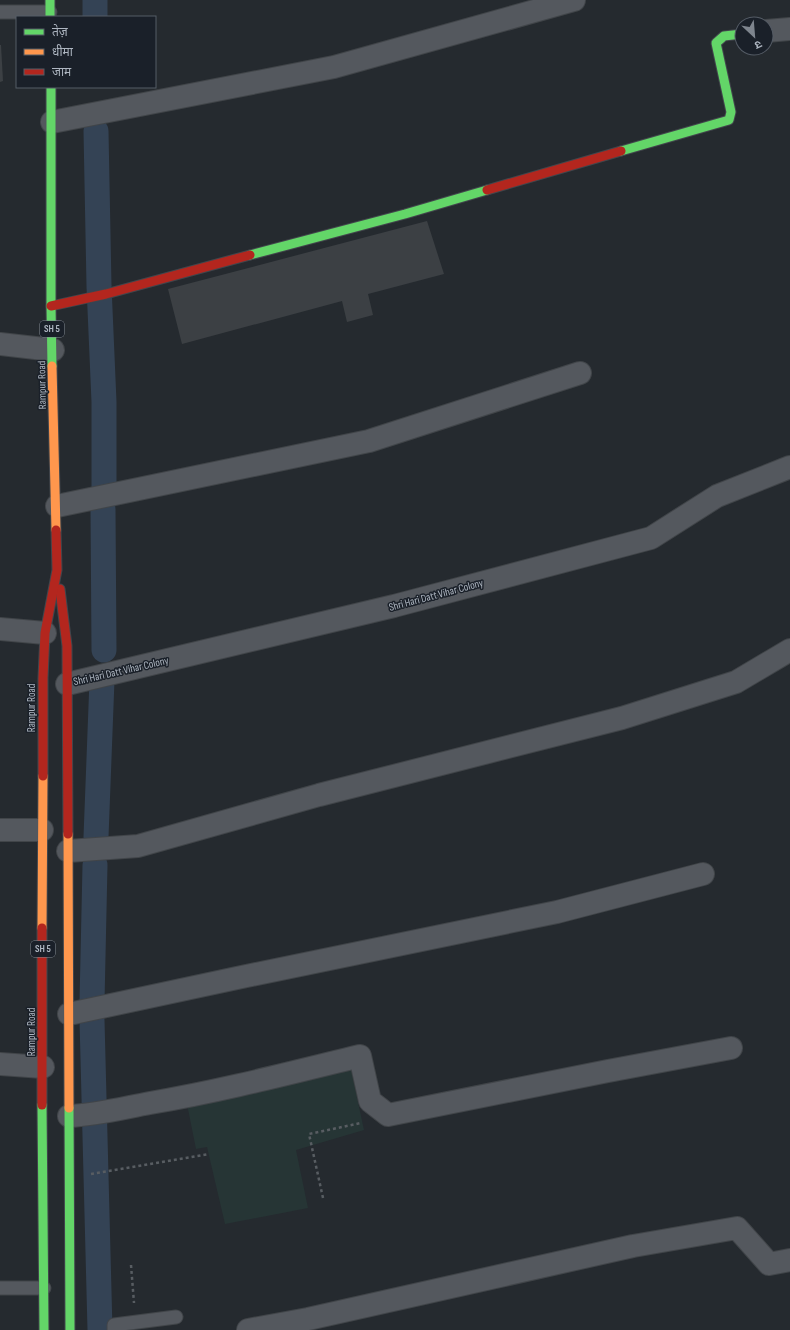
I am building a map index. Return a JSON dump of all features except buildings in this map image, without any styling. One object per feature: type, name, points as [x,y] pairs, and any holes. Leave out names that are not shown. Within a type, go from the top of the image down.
[{"type":"main road","points":[[51,306],[106,294],[405,214],[729,120],[731,112],[716,43],[723,35],[734,34]]},
{"type":"main road","name":"Rampur Road","points":[[44,1330],[42,1170],[44,860],[42,830],[43,678],[45,633],[57,570],[57,506],[51,306],[51,88]]},
{"type":"main road","points":[[57,570],[67,646],[69,1014],[76,1115],[70,1330]]},
{"type":"street","points":[[52,122],[334,67],[574,0]]},
{"type":"street","points":[[774,30],[790,29]]},
{"type":"street","points":[[0,344],[53,350]]},
{"type":"street","points":[[57,506],[369,441],[580,373]]},
{"type":"street","name":"Shri Hari Datt Vihar Colony","points":[[68,684],[394,606],[651,538],[717,496],[790,467]]},
{"type":"street","points":[[0,630],[45,633]]},
{"type":"street","points":[[68,851],[138,846],[319,795],[622,718],[736,682],[790,650]]},
{"type":"street","points":[[0,830],[42,830]]},
{"type":"street","points":[[69,1014],[557,912],[703,874]]},
{"type":"street","points":[[76,1115],[104,1112],[208,1093],[360,1056],[370,1101],[388,1115],[731,1048]]},
{"type":"street","points":[[0,1064],[43,1067]]},
{"type":"street","points":[[248,1330],[308,1319],[633,1246],[737,1228],[769,1264],[790,1260]]},
{"type":"lane","points":[[0,12],[50,10]]},
{"type":"lane","points":[[0,1288],[44,1288]]},
{"type":"lane","points":[[114,1330],[114,1324],[176,1317]]},
{"type":"path","points":[[323,1198],[310,1134],[376,1120],[370,1101]]},
{"type":"path","points":[[90,1174],[209,1154]]},
{"type":"path","points":[[131,1265],[136,1322]]},
{"type":"shaded area","points":[[350,1065],[364,1130],[296,1150],[308,1208],[225,1224],[207,1147],[196,1149],[187,1104]]},
{"type":"waterway","points":[[95,0],[95,16]]},
{"type":"waterway","points":[[96,131],[99,286],[104,402],[104,486]]},
{"type":"waterway","points":[[103,509],[104,650]]},
{"type":"waterway","points":[[96,837],[102,680]]},
{"type":"waterway","points":[[92,1002],[95,865]]},
{"type":"waterway","points":[[92,1020],[100,1330]]},
{"type":"traffic: fast","points":[[50,0],[50,16]]},
{"type":"traffic: fast","points":[[621,151],[729,120],[731,112],[716,43],[724,36],[734,35]]},
{"type":"traffic: fast","points":[[51,88],[52,366]]},
{"type":"traffic: fast","points":[[250,255],[405,214],[487,190]]},
{"type":"traffic: fast","points":[[42,1105],[44,1330]]},
{"type":"traffic: fast","points":[[69,1108],[70,1330]]},
{"type":"traffic: slow","points":[[52,366],[56,530]]},
{"type":"traffic: slow","points":[[42,928],[43,776]]},
{"type":"traffic: slow","points":[[68,834],[69,1108]]},
{"type":"traffic: jam","points":[[487,190],[621,151]]},
{"type":"traffic: jam","points":[[51,306],[106,294],[250,255]]},
{"type":"traffic: jam","points":[[43,776],[43,678],[45,633],[57,570],[56,530]]},
{"type":"traffic: jam","points":[[60,589],[67,646],[68,834]]},
{"type":"traffic: jam","points":[[42,928],[42,1105]]}]
